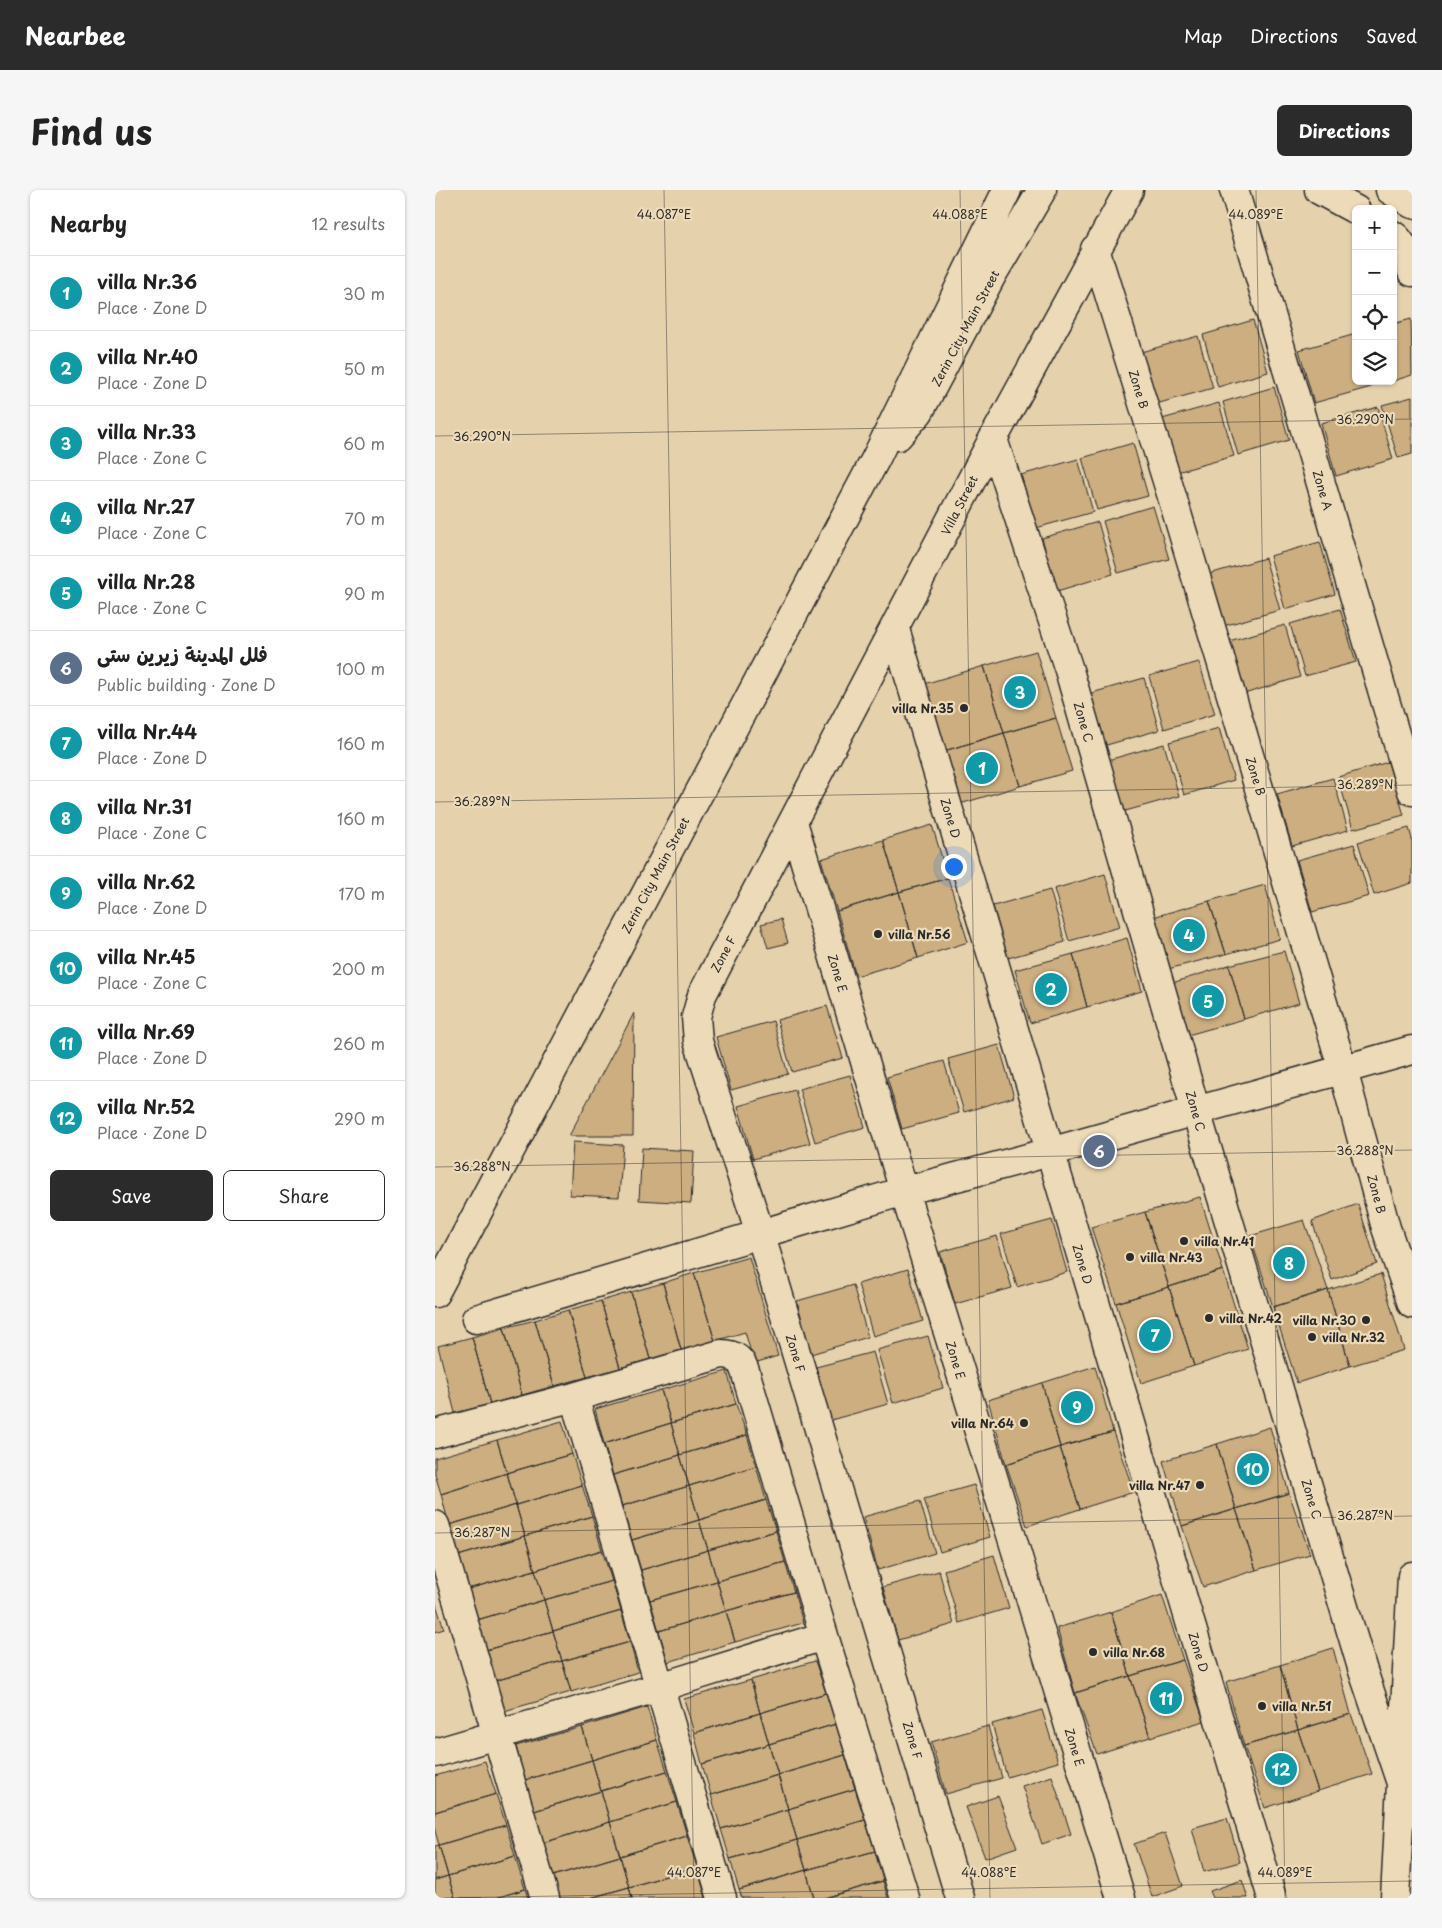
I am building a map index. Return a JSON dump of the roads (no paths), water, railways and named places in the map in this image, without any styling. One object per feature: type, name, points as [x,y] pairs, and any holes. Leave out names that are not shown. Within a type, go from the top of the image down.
[{"type":"street","name":"Zerin City Main Street","points":[[435,1293],[876,458],[1007,190]]},
{"type":"street","name":"Zerin City Main Street","points":[[876,458],[919,412],[992,275],[1042,190]]},
{"type":"street","name":"Villa Street","points":[[793,822],[993,439],[1129,190]]},
{"type":"street","name":"Zone A","points":[[1234,190],[1412,791]]},
{"type":"street","points":[[1319,190],[1352,208]]},
{"type":"street","points":[[1390,190],[1412,204]]},
{"type":"street","points":[[1397,238],[1412,272]]},
{"type":"street","name":"Zone B","points":[[1095,250],[1173,500],[1343,1070],[1386,1228],[1412,1304]]},
{"type":"street","name":"Zone C","points":[[993,439],[1069,670],[1196,1111],[1363,1671],[1401,1783]]},
{"type":"street","name":"Zone D","points":[[895,629],[1272,1898]]},
{"type":"street","name":"Zone E","points":[[793,822],[1121,1898]]},
{"type":"street","name":"Zone F","points":[[793,822],[702,995],[696,1017],[698,1041],[760,1233],[960,1898]]},
{"type":"street","points":[[476,1319],[904,1190],[1050,1152],[1412,1050]]},
{"type":"street","points":[[435,1434],[574,1397],[721,1354],[735,1356],[743,1364],[823,1636],[905,1898]]},
{"type":"street","points":[[574,1397],[722,1898]]},
{"type":"street","points":[[435,1525],[545,1898]]},
{"type":"street","points":[[1395,1898],[1412,1576]]},
{"type":"street","points":[[435,1753],[498,1736],[823,1636]]},
{"type":"place","name":"villa Nr.33","points":[[1020,692]]},
{"type":"place","name":"villa Nr.35","points":[[964,708]]},
{"type":"place","name":"villa Nr.36","points":[[982,768]]},
{"type":"place","name":"villa Nr.56","points":[[878,934]]},
{"type":"place","name":"villa Nr.27","points":[[1189,935]]},
{"type":"place","name":"villa Nr.40","points":[[1051,989]]},
{"type":"place","name":"villa Nr.28","points":[[1208,1001]]},
{"type":"place","name":"فلل المدينة زیرین ستی","points":[[1099,1151]]},
{"type":"place","name":"villa Nr.41","points":[[1184,1241]]},
{"type":"place","name":"villa Nr.43","points":[[1130,1257]]},
{"type":"place","name":"villa Nr.31","points":[[1289,1263]]},
{"type":"place","name":"villa Nr.42","points":[[1209,1318]]},
{"type":"place","name":"villa Nr.30","points":[[1366,1320]]},
{"type":"place","name":"villa Nr.44","points":[[1155,1335]]},
{"type":"place","name":"villa Nr.32","points":[[1312,1337]]},
{"type":"place","name":"villa Nr.62","points":[[1077,1407]]},
{"type":"place","name":"villa Nr.64","points":[[1024,1423]]},
{"type":"place","name":"villa Nr.45","points":[[1253,1469]]},
{"type":"place","name":"villa Nr.47","points":[[1200,1485]]},
{"type":"place","name":"villa Nr.68","points":[[1093,1652]]},
{"type":"place","name":"villa Nr.69","points":[[1166,1698]]},
{"type":"place","name":"villa Nr.51","points":[[1262,1706]]},
{"type":"place","name":"villa Nr.52","points":[[1281,1769]]}]
